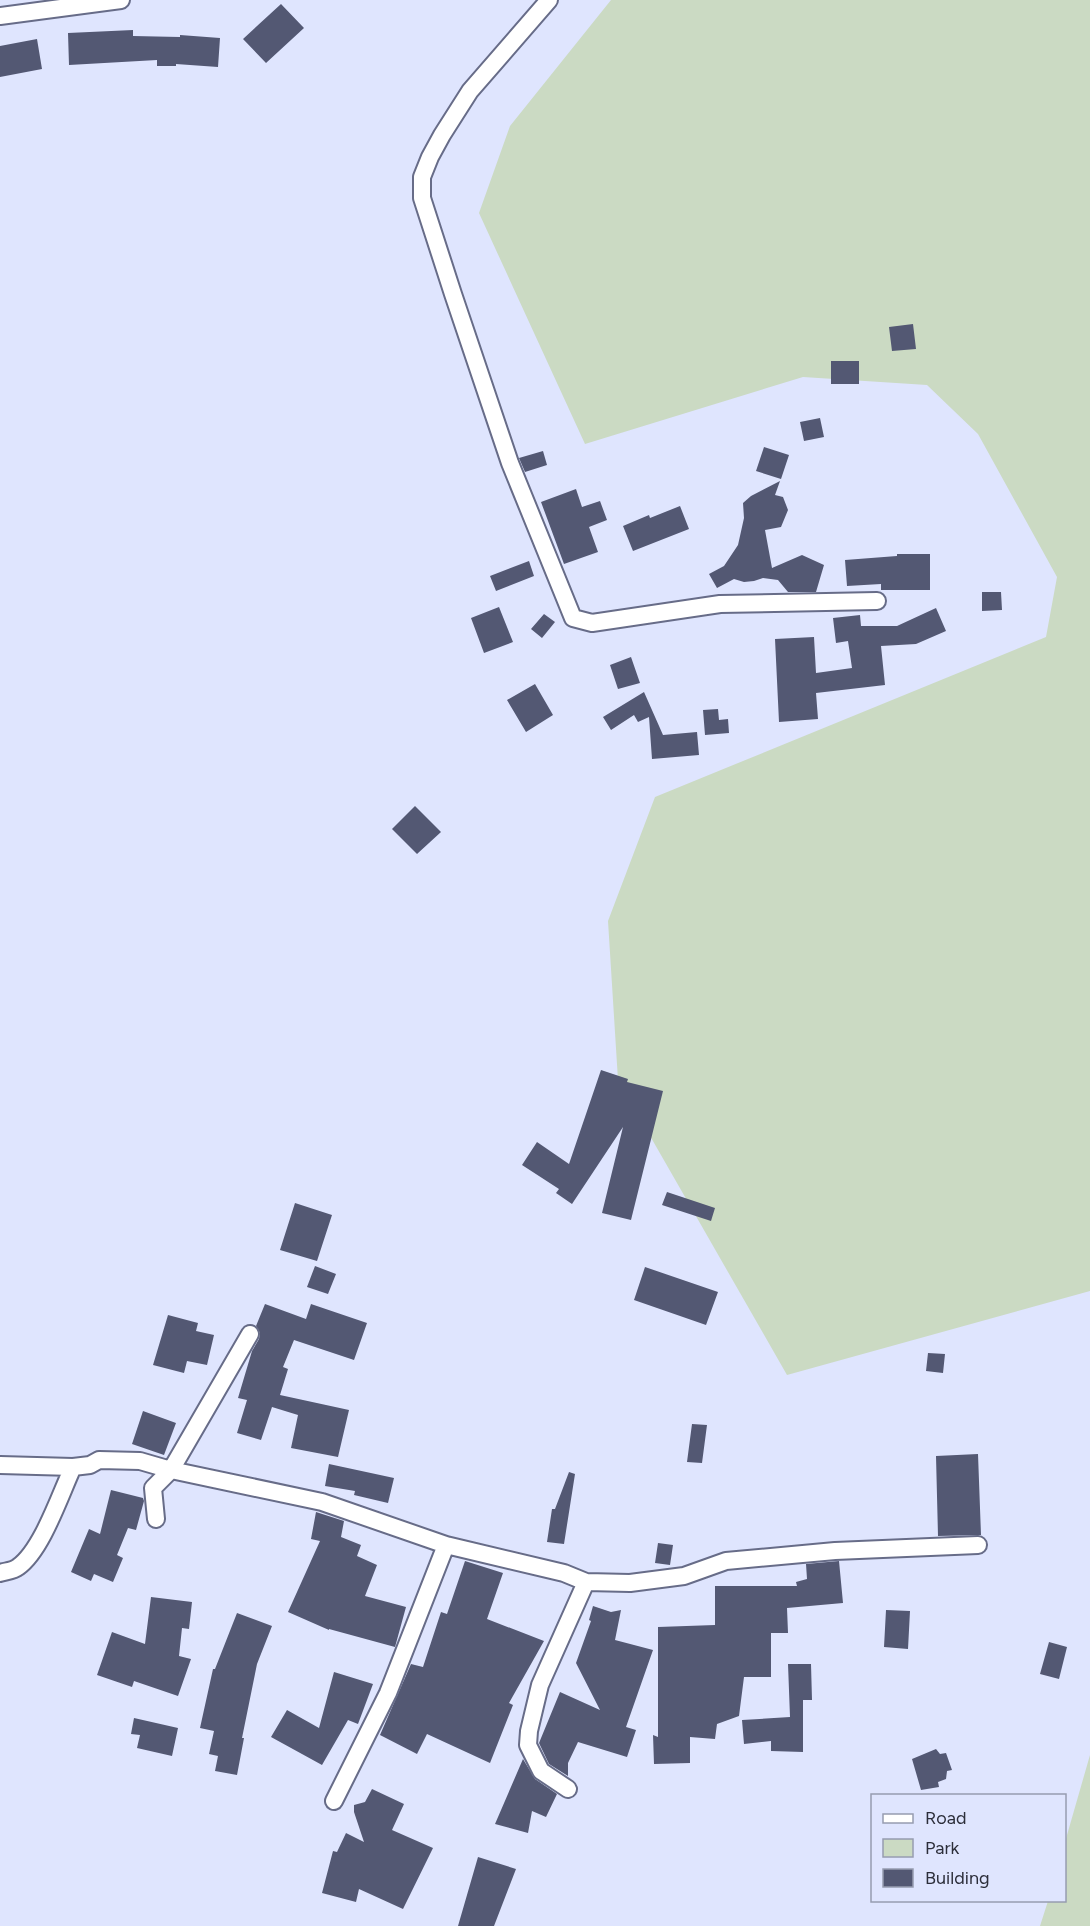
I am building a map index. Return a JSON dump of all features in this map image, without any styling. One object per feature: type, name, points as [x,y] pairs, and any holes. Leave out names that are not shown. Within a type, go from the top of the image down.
[{"type":"street","points":[[0,16],[121,0]]},
{"type":"street","points":[[549,0],[470,91],[430,158],[422,177],[422,198],[510,463],[573,618],[592,623],[720,604],[877,601]]},
{"type":"street","points":[[156,1519],[153,1488],[171,1470],[250,1334]]},
{"type":"street","points":[[0,1466],[73,1467],[90,1465],[99,1460],[140,1461],[171,1470],[322,1502],[446,1545],[564,1573],[586,1582],[630,1583],[684,1576],[726,1561],[836,1551],[978,1545]]},
{"type":"street","points":[[0,1573],[16,1569],[30,1557],[73,1467]]},
{"type":"street","points":[[334,1801],[388,1693],[446,1545]]},
{"type":"street","points":[[568,1789],[541,1771],[528,1745],[529,1731],[540,1686],[586,1582]]},
{"type":"green space","points":[[611,0],[1090,0],[1090,1291],[787,1375],[618,1080],[608,921],[655,797],[1046,637],[1057,577],[978,434],[927,385],[803,377],[585,444],[479,213],[510,126]]},
{"type":"green space","points":[[1090,1755],[1090,1926],[1040,1926],[1048,1902],[1066,1902],[1066,1839]]},
{"type":"building","points":[[281,4],[304,28],[266,63],[243,39]]},
{"type":"building","points":[[133,30],[133,36],[180,37],[180,35],[220,38],[218,67],[176,64],[176,66],[157,66],[157,60],[69,65],[68,33]]},
{"type":"building","points":[[37,39],[42,69],[0,77],[0,46]]},
{"type":"building","points":[[913,324],[916,349],[892,351],[889,327]]},
{"type":"building","points":[[831,361],[859,361],[859,384],[831,384]]},
{"type":"building","points":[[820,418],[824,437],[804,441],[800,422]]},
{"type":"building","points":[[764,447],[789,455],[781,479],[756,471]]},
{"type":"building","points":[[543,451],[547,465],[525,472],[519,458]]},
{"type":"building","points":[[780,481],[775,495],[783,497],[788,510],[781,527],[765,530],[772,568],[802,555],[824,565],[816,592],[788,592],[778,580],[763,578],[744,582],[734,579],[717,588],[709,574],[724,566],[738,545],[744,518],[743,503],[751,496]]},
{"type":"building","points":[[576,489],[582,507],[600,501],[607,520],[589,527],[598,552],[564,564],[541,502]]},
{"type":"building","points":[[680,506],[689,529],[633,551],[623,526]]},
{"type":"building","points":[[897,554],[930,554],[930,590],[881,590],[881,584],[847,586],[845,560],[897,556]]},
{"type":"building","points":[[529,561],[534,576],[496,591],[490,576]]},
{"type":"building","points":[[982,592],[1001,592],[1002,610],[982,611]]},
{"type":"building","points":[[499,607],[513,642],[484,653],[471,618]]},
{"type":"building","points":[[936,608],[946,631],[916,644],[881,646],[885,685],[816,693],[818,719],[779,722],[775,639],[814,637],[816,673],[852,668],[848,641],[836,643],[833,618],[860,615],[861,626],[897,626]]},
{"type":"building","points":[[544,614],[555,622],[542,638],[531,629]]},
{"type":"building","points":[[631,657],[640,683],[618,689],[610,665]]},
{"type":"building","points":[[535,684],[553,715],[526,732],[507,700]]},
{"type":"building","points":[[644,692],[663,735],[697,732],[699,755],[652,759],[649,717],[638,722],[634,715],[611,730],[603,717]]},
{"type":"building","points":[[718,709],[719,720],[728,719],[729,733],[705,735],[703,710]]},
{"type":"building","points":[[415,806],[441,832],[417,854],[392,829]]},
{"type":"building","points":[[601,1070],[628,1079],[627,1082],[663,1091],[631,1220],[602,1213],[623,1127],[572,1204],[556,1193],[559,1189],[522,1165],[537,1142],[569,1164]]},
{"type":"building","points":[[667,1192],[715,1208],[711,1221],[662,1205]]},
{"type":"building","points":[[295,1203],[332,1215],[317,1261],[280,1250]]},
{"type":"building","points":[[315,1266],[336,1274],[328,1294],[307,1287]]},
{"type":"building","points":[[645,1267],[718,1292],[706,1325],[634,1300]]},
{"type":"building","points":[[265,1304],[306,1319],[311,1304],[367,1323],[354,1360],[294,1340],[283,1367],[288,1369],[280,1395],[349,1410],[338,1457],[291,1448],[298,1415],[272,1407],[261,1440],[237,1433],[247,1400],[238,1398],[252,1351],[259,1339],[260,1333],[256,1326]]},
{"type":"building","points":[[168,1315],[198,1323],[196,1331],[214,1335],[207,1365],[187,1361],[184,1373],[153,1365]]},
{"type":"building","points":[[928,1353],[945,1354],[943,1373],[926,1371]]},
{"type":"building","points":[[143,1411],[176,1423],[164,1455],[132,1444]]},
{"type":"building","points":[[692,1424],[707,1425],[702,1463],[687,1462]]},
{"type":"building","points":[[978,1454],[981,1535],[938,1536],[936,1456]]},
{"type":"building","points":[[329,1464],[394,1478],[388,1503],[354,1495],[355,1491],[325,1486]]},
{"type":"building","points":[[569,1472],[575,1474],[564,1544],[547,1542],[552,1509],[555,1509]]},
{"type":"building","points":[[111,1490],[143,1498],[144,1501],[136,1530],[128,1528],[117,1555],[123,1558],[113,1582],[94,1574],[91,1581],[71,1572],[89,1529],[100,1534]]},
{"type":"building","points":[[316,1512],[344,1521],[341,1537],[361,1545],[357,1556],[377,1565],[365,1596],[406,1607],[395,1647],[329,1630],[288,1612],[320,1541],[311,1539]]},
{"type":"building","points":[[658,1543],[673,1545],[670,1565],[655,1563]]},
{"type":"building","points":[[465,1561],[503,1573],[487,1619],[544,1641],[509,1703],[513,1705],[490,1763],[427,1734],[417,1754],[380,1735],[411,1664],[423,1667],[441,1612],[447,1614]]},
{"type":"building","points":[[839,1561],[843,1603],[787,1608],[788,1633],[771,1633],[771,1677],[744,1677],[739,1716],[717,1724],[715,1739],[690,1737],[690,1763],[654,1764],[653,1735],[658,1737],[658,1627],[715,1625],[715,1586],[797,1586],[796,1582],[807,1579],[806,1564]]},
{"type":"building","points":[[151,1597],[192,1602],[189,1629],[182,1628],[179,1656],[191,1659],[178,1696],[134,1681],[132,1687],[97,1675],[112,1632],[145,1644]]},
{"type":"building","points":[[593,1606],[611,1612],[621,1610],[615,1640],[653,1650],[626,1727],[636,1730],[627,1757],[578,1742],[568,1763],[568,1776],[549,1764],[539,1743],[560,1692],[600,1710],[576,1663],[591,1621],[589,1620]]},
{"type":"building","points":[[886,1610],[910,1611],[908,1649],[884,1647]]},
{"type":"building","points":[[237,1613],[272,1626],[257,1664],[237,1775],[215,1771],[218,1756],[209,1754],[214,1731],[200,1728],[213,1669],[215,1669]]},
{"type":"building","points":[[1049,1642],[1067,1647],[1059,1679],[1040,1674]]},
{"type":"building","points":[[788,1664],[811,1664],[812,1700],[803,1700],[803,1752],[771,1751],[771,1741],[744,1744],[742,1720],[790,1717]]},
{"type":"building","points":[[334,1672],[373,1684],[358,1724],[348,1720],[322,1765],[271,1737],[287,1710],[319,1728]]},
{"type":"building","points":[[134,1718],[178,1728],[172,1756],[137,1748],[140,1735],[131,1734]]},
{"type":"building","points":[[936,1749],[940,1754],[946,1753],[952,1770],[947,1771],[946,1779],[938,1782],[939,1787],[921,1790],[912,1759]]},
{"type":"building","points":[[523,1759],[535,1779],[557,1794],[546,1817],[532,1811],[528,1833],[495,1824]]},
{"type":"building","points":[[372,1789],[404,1804],[392,1830],[433,1848],[403,1909],[359,1889],[356,1902],[322,1893],[333,1851],[337,1852],[346,1833],[364,1842],[354,1812],[354,1805],[365,1802]]},
{"type":"building","points":[[478,1857],[516,1869],[494,1926],[458,1926]]}]
